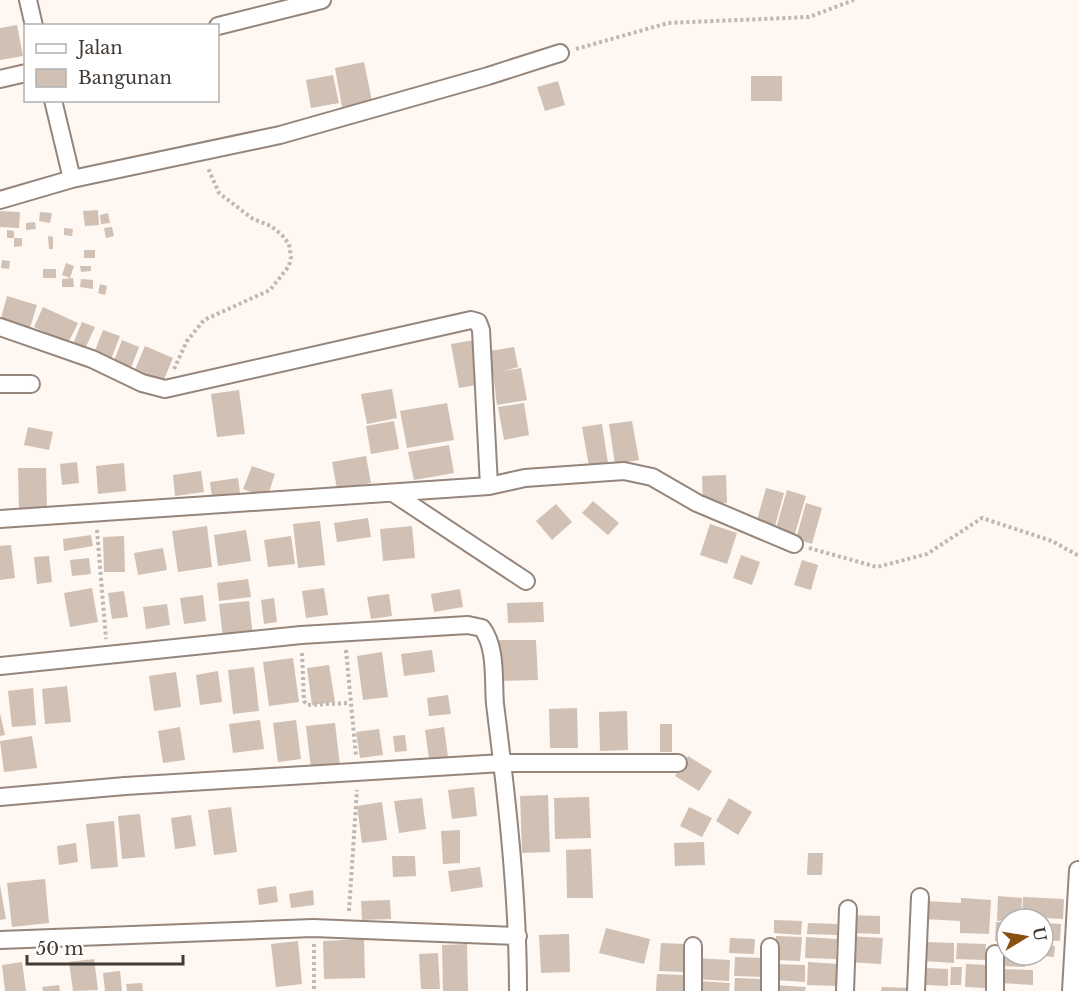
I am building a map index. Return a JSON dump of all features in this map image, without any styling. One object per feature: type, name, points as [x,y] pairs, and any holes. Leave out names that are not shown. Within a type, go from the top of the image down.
[{"type":"street","points":[[28,0],[34,24]]},
{"type":"street","points":[[219,26],[304,2],[322,0]]},
{"type":"street","points":[[0,200],[72,179],[205,149],[280,135],[560,53]]},
{"type":"street","points":[[0,79],[24,73]]},
{"type":"street","points":[[53,102],[72,179]]},
{"type":"street","points":[[0,327],[92,359],[142,383],[165,389],[471,321],[478,322],[481,330],[489,486]]},
{"type":"street","points":[[0,384],[31,384]]},
{"type":"street","points":[[0,519],[489,486],[525,478],[624,471],[652,477],[697,503],[794,544]]},
{"type":"street","points":[[393,493],[526,581]]},
{"type":"street","points":[[0,666],[344,631],[468,625],[482,628],[491,654],[502,763],[518,936],[518,991]]},
{"type":"street","points":[[0,797],[125,786],[502,763],[678,763]]},
{"type":"street","points":[[1071,991],[1078,870]]},
{"type":"street","points":[[916,991],[920,897]]},
{"type":"street","points":[[845,991],[848,909]]},
{"type":"street","points":[[0,940],[314,928],[518,936]]},
{"type":"street","points":[[693,946],[693,991]]},
{"type":"street","points":[[770,947],[770,991]]},
{"type":"street","points":[[995,967],[995,991]]},
{"type":"path","points":[[560,53],[668,23],[809,17],[854,0]]},
{"type":"path","points":[[165,389],[187,340],[204,320],[270,290],[289,267],[291,257],[289,244],[282,235],[271,226],[253,219],[219,193],[210,175],[205,149]]},
{"type":"path","points":[[96,511],[107,656]]},
{"type":"path","points":[[794,544],[877,567],[927,554],[982,518],[1052,541],[1079,556]]},
{"type":"path","points":[[344,631],[349,703],[358,772],[348,929]]},
{"type":"path","points":[[301,635],[304,700],[307,705],[349,703]]},
{"type":"path","points":[[314,928],[314,991]]},
{"type":"building","points":[[17,25],[23,56],[0,60],[0,28]]},
{"type":"building","points":[[364,62],[372,101],[342,107],[335,68]]},
{"type":"building","points":[[333,75],[339,103],[311,108],[306,80]]},
{"type":"building","points":[[751,76],[782,76],[782,101],[751,101]]},
{"type":"building","points":[[558,81],[565,105],[545,111],[537,87]]},
{"type":"building","points":[[98,210],[99,225],[85,226],[83,211]]},
{"type":"building","points":[[0,211],[20,212],[19,228],[0,227]]},
{"type":"building","points":[[40,212],[52,213],[50,223],[39,221]]},
{"type":"building","points":[[108,213],[110,223],[101,224],[100,215]]},
{"type":"building","points":[[35,222],[36,229],[26,230],[26,223]]},
{"type":"building","points":[[112,227],[114,236],[106,238],[104,228]]},
{"type":"building","points":[[64,228],[73,229],[72,236],[64,235]]},
{"type":"building","points":[[7,230],[14,231],[14,238],[7,238]]},
{"type":"building","points":[[48,236],[53,237],[53,249],[49,249]]},
{"type":"building","points":[[14,238],[22,238],[22,246],[14,247]]},
{"type":"building","points":[[84,250],[95,250],[95,258],[84,258]]},
{"type":"building","points":[[2,260],[10,261],[9,269],[1,268]]},
{"type":"building","points":[[66,263],[74,266],[70,278],[62,275]]},
{"type":"building","points":[[80,266],[91,266],[91,271],[81,272]]},
{"type":"building","points":[[43,269],[56,269],[56,278],[43,278]]},
{"type":"building","points":[[73,278],[74,287],[62,287],[62,279]]},
{"type":"building","points":[[81,279],[93,280],[93,289],[80,287]]},
{"type":"building","points":[[100,284],[107,286],[105,295],[98,293]]},
{"type":"building","points":[[7,296],[37,305],[29,331],[0,322]]},
{"type":"building","points":[[43,307],[78,323],[68,343],[34,327]]},
{"type":"building","points":[[82,322],[95,327],[84,351],[72,346]]},
{"type":"building","points":[[103,330],[120,336],[110,362],[93,356]]},
{"type":"building","points":[[122,340],[139,347],[129,373],[112,366]]},
{"type":"building","points":[[474,340],[482,384],[459,388],[451,344]]},
{"type":"building","points":[[145,346],[173,358],[162,384],[134,372]]},
{"type":"building","points":[[514,347],[518,367],[503,371],[521,368],[527,400],[497,405],[490,351]]},
{"type":"building","points":[[392,389],[397,418],[367,424],[361,394]]},
{"type":"building","points":[[239,390],[245,434],[217,437],[211,394]]},
{"type":"building","points":[[447,403],[454,440],[407,448],[400,411]]},
{"type":"building","points":[[524,403],[529,435],[504,440],[498,407]]},
{"type":"building","points":[[394,421],[399,449],[371,454],[366,426]]},
{"type":"building","points":[[632,421],[639,460],[615,464],[609,424]]},
{"type":"building","points":[[602,424],[608,463],[589,466],[582,427]]},
{"type":"building","points":[[28,427],[53,432],[49,450],[24,445]]},
{"type":"building","points":[[449,445],[454,473],[414,480],[408,452]]},
{"type":"building","points":[[366,456],[371,483],[337,489],[332,462]]},
{"type":"building","points":[[77,462],[79,483],[62,485],[60,464]]},
{"type":"building","points":[[124,463],[126,491],[98,494],[96,466]]},
{"type":"building","points":[[252,466],[275,474],[267,498],[243,489]]},
{"type":"building","points":[[18,468],[46,468],[47,510],[19,510]]},
{"type":"building","points":[[201,471],[204,492],[175,496],[173,475]]},
{"type":"building","points":[[726,475],[727,503],[703,504],[702,476]]},
{"type":"building","points":[[238,478],[240,493],[212,497],[210,482]]},
{"type":"building","points":[[766,488],[784,493],[775,526],[757,520]]},
{"type":"building","points":[[787,490],[806,496],[794,537],[775,532]]},
{"type":"building","points":[[593,501],[619,523],[608,535],[582,513]]},
{"type":"building","points":[[806,503],[822,508],[812,544],[796,539]]},
{"type":"building","points":[[556,504],[572,522],[552,540],[536,521]]},
{"type":"building","points":[[368,518],[371,537],[337,542],[334,523]]},
{"type":"building","points":[[320,521],[325,565],[298,568],[293,524]]},
{"type":"building","points":[[710,524],[737,533],[727,564],[700,555]]},
{"type":"building","points":[[207,526],[212,567],[178,572],[172,531]]},
{"type":"building","points":[[412,526],[415,558],[383,561],[380,529]]},
{"type":"building","points":[[246,530],[251,561],[218,566],[214,535]]},
{"type":"building","points":[[91,535],[93,546],[64,551],[63,539]]},
{"type":"building","points":[[124,536],[125,572],[104,572],[103,537]]},
{"type":"building","points":[[291,536],[295,564],[268,567],[264,540]]},
{"type":"building","points":[[11,545],[15,578],[0,580],[0,546]]},
{"type":"building","points":[[163,548],[167,570],[138,575],[134,553]]},
{"type":"building","points":[[741,555],[760,562],[752,585],[733,578]]},
{"type":"building","points":[[49,556],[52,582],[37,584],[34,557]]},
{"type":"building","points":[[89,558],[91,574],[72,576],[70,560]]},
{"type":"building","points":[[802,560],[818,565],[811,590],[794,585]]},
{"type":"building","points":[[248,579],[251,597],[219,601],[217,583]]},
{"type":"building","points":[[92,588],[98,622],[70,627],[64,593]]},
{"type":"building","points":[[324,588],[328,615],[306,618],[302,591]]},
{"type":"building","points":[[460,589],[463,607],[434,612],[431,594]]},
{"type":"building","points":[[124,591],[128,617],[112,619],[108,593]]},
{"type":"building","points":[[389,594],[392,616],[371,619],[367,597]]},
{"type":"building","points":[[203,595],[206,621],[184,624],[180,598]]},
{"type":"building","points":[[274,598],[277,622],[264,624],[261,600]]},
{"type":"building","points":[[249,601],[253,636],[223,639],[219,604]]},
{"type":"building","points":[[543,602],[544,622],[508,623],[507,603]]},
{"type":"building","points":[[167,604],[170,625],[146,629],[143,607]]},
{"type":"building","points":[[499,640],[536,640],[538,680],[500,681]]},
{"type":"building","points":[[432,650],[435,672],[404,676],[401,654]]},
{"type":"building","points":[[382,652],[388,697],[363,700],[357,656]]},
{"type":"building","points":[[293,658],[299,702],[269,706],[263,662]]},
{"type":"building","points":[[329,665],[335,702],[312,705],[307,668]]},
{"type":"building","points":[[254,667],[259,711],[233,714],[228,670]]},
{"type":"building","points":[[218,671],[222,702],[200,705],[196,675]]},
{"type":"building","points":[[176,672],[181,707],[154,711],[149,676]]},
{"type":"building","points":[[67,686],[71,722],[45,724],[42,689]]},
{"type":"building","points":[[33,688],[36,725],[12,727],[8,691]]},
{"type":"building","points":[[448,695],[451,714],[429,716],[427,698]]},
{"type":"building","points":[[577,708],[578,748],[550,748],[549,709]]},
{"type":"building","points":[[627,711],[628,750],[600,751],[599,712]]},
{"type":"building","points":[[0,713],[5,735],[0,736]]},
{"type":"building","points":[[260,720],[264,749],[233,753],[229,724]]},
{"type":"building","points":[[296,720],[301,759],[278,762],[273,723]]},
{"type":"building","points":[[335,723],[340,766],[311,769],[306,726]]},
{"type":"building","points":[[660,724],[672,724],[672,752],[660,752]]},
{"type":"building","points":[[180,727],[185,760],[163,763],[158,731]]},
{"type":"building","points":[[444,727],[448,757],[429,759],[425,730]]},
{"type":"building","points":[[379,729],[383,755],[360,758],[356,732]]},
{"type":"building","points":[[405,735],[407,751],[395,752],[393,736]]},
{"type":"building","points":[[32,736],[37,768],[4,772],[0,741]]},
{"type":"building","points":[[688,756],[712,771],[699,791],[675,776]]},
{"type":"building","points":[[474,787],[477,816],[452,819],[448,790]]},
{"type":"building","points":[[548,795],[550,852],[522,853],[520,796]]},
{"type":"building","points":[[589,797],[591,838],[555,839],[554,798]]},
{"type":"building","points":[[422,798],[426,829],[399,833],[394,801]]},
{"type":"building","points":[[729,798],[752,812],[738,835],[716,821]]},
{"type":"building","points":[[382,802],[387,840],[362,843],[357,806]]},
{"type":"building","points":[[231,807],[237,852],[214,855],[208,810]]},
{"type":"building","points":[[689,807],[712,818],[702,837],[680,826]]},
{"type":"building","points":[[140,814],[145,857],[122,859],[118,816]]},
{"type":"building","points":[[191,815],[196,846],[175,849],[171,818]]},
{"type":"building","points":[[114,821],[118,867],[91,869],[86,824]]},
{"type":"building","points":[[460,830],[460,863],[443,864],[441,831]]},
{"type":"building","points":[[704,842],[705,865],[675,866],[674,843]]},
{"type":"building","points":[[76,843],[78,862],[59,865],[57,846]]},
{"type":"building","points":[[591,849],[593,898],[567,898],[566,850]]},
{"type":"building","points":[[808,853],[823,853],[822,875],[807,875]]},
{"type":"building","points":[[392,856],[415,856],[416,876],[393,877]]},
{"type":"building","points":[[480,867],[483,887],[451,892],[448,871]]},
{"type":"building","points":[[45,879],[49,923],[12,927],[7,883]]},
{"type":"building","points":[[0,885],[6,919],[0,920]]},
{"type":"building","points":[[276,886],[278,902],[259,905],[257,889]]},
{"type":"building","points":[[313,890],[314,905],[291,908],[289,894]]},
{"type":"building","points":[[998,896],[1022,898],[1022,907],[998,907]]},
{"type":"building","points":[[1023,897],[1064,899],[1063,919],[1055,919],[1055,907],[1022,907]]},
{"type":"building","points":[[961,898],[991,900],[989,934],[960,933],[960,921],[925,919],[926,901],[961,903]]},
{"type":"building","points":[[390,900],[391,919],[362,920],[361,901]]},
{"type":"building","points":[[849,915],[880,916],[880,934],[848,933]]},
{"type":"building","points":[[774,920],[802,921],[801,935],[774,933]]},
{"type":"building","points":[[808,923],[837,924],[837,935],[807,934]]},
{"type":"building","points":[[1055,924],[1061,924],[1060,941],[1055,941]]},
{"type":"building","points":[[606,928],[650,939],[644,964],[599,953]]},
{"type":"building","points":[[569,934],[570,972],[541,973],[539,935]]},
{"type":"building","points":[[776,936],[802,937],[800,961],[775,960]]},
{"type":"building","points":[[848,936],[883,938],[881,964],[847,962]]},
{"type":"building","points":[[806,937],[837,939],[836,959],[805,958]]},
{"type":"building","points":[[730,938],[755,939],[754,954],[729,953]]},
{"type":"building","points":[[364,939],[365,978],[324,979],[323,941]]},
{"type":"building","points":[[298,941],[302,984],[276,987],[271,944]]},
{"type":"building","points":[[925,942],[954,943],[954,963],[924,961]]},
{"type":"building","points":[[661,943],[685,944],[683,972],[659,971]]},
{"type":"building","points":[[957,943],[986,944],[985,960],[956,959]]},
{"type":"building","points":[[467,944],[468,991],[443,991],[442,945]]},
{"type":"building","points":[[438,953],[440,989],[421,989],[419,954]]},
{"type":"building","points":[[735,957],[765,958],[764,977],[734,976]]},
{"type":"building","points":[[695,958],[730,960],[729,981],[695,979]]},
{"type":"building","points":[[94,959],[98,990],[73,991],[69,962]]},
{"type":"building","points":[[22,962],[26,991],[5,991],[2,965]]},
{"type":"building","points":[[808,962],[839,964],[838,986],[807,985]]},
{"type":"building","points":[[775,964],[805,965],[805,982],[774,980]]},
{"type":"building","points":[[966,964],[987,965],[985,988],[965,987]]},
{"type":"building","points":[[951,967],[962,967],[961,985],[950,985]]},
{"type":"building","points":[[926,968],[948,969],[948,986],[925,985]]},
{"type":"building","points":[[1001,969],[1033,970],[1033,985],[1000,983]]},
{"type":"building","points":[[120,971],[122,991],[105,991],[103,973]]},
{"type":"building","points":[[657,974],[684,975],[683,991],[656,991]]},
{"type":"building","points":[[735,978],[765,979],[764,991],[734,991]]},
{"type":"building","points":[[697,981],[730,983],[729,991],[696,991]]},
{"type":"building","points":[[142,983],[143,991],[127,991],[126,984]]},
{"type":"building","points":[[59,985],[60,991],[43,991],[42,987]]},
{"type":"building","points":[[774,985],[806,987],[805,991],[774,991]]},
{"type":"building","points":[[882,987],[911,988],[910,991],[881,991]]}]
